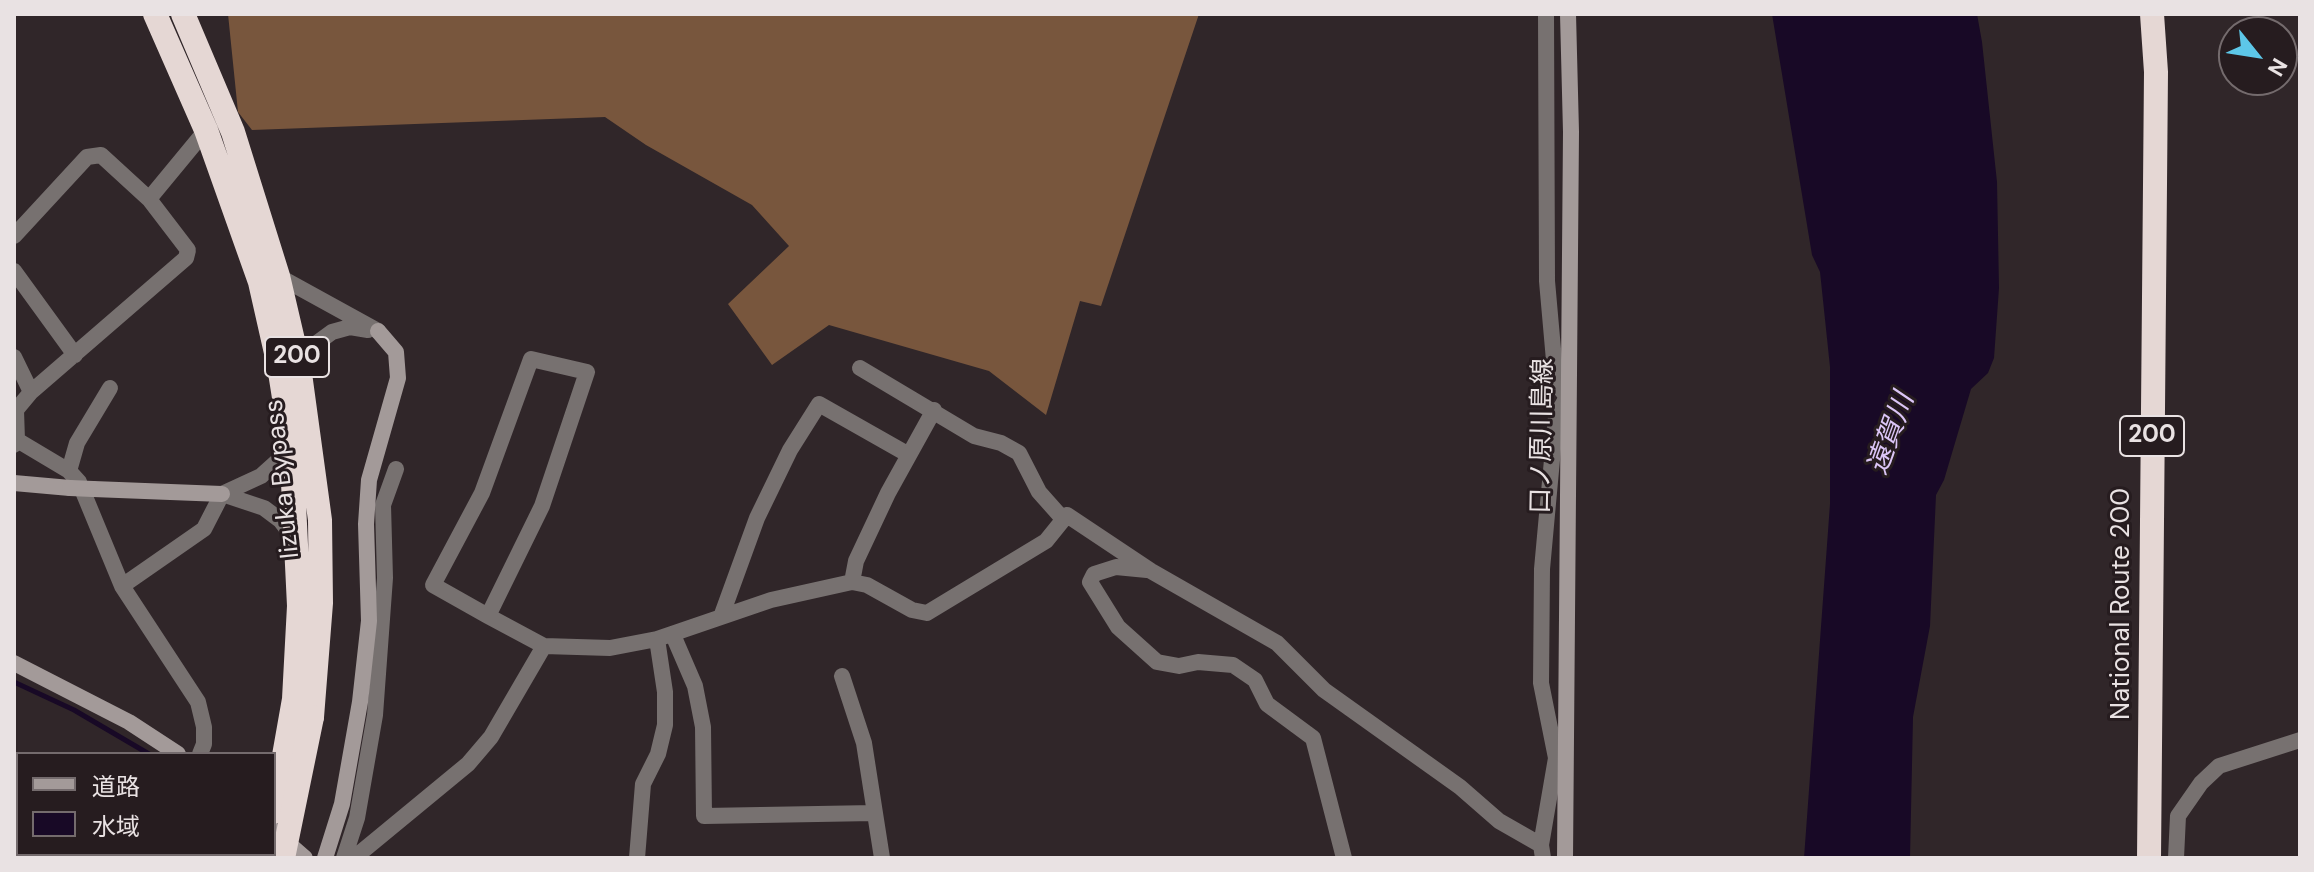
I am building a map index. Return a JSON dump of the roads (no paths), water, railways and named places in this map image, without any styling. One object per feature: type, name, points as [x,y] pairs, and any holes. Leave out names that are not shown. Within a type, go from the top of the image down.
[{"type":"highway","name":"200","points":[[155,14],[206,130],[260,282],[279,366],[291,442],[297,543],[294,699],[276,801]]},
{"type":"highway","name":"Iizuka Bypass","points":[[183,14],[233,132],[278,276],[299,366],[320,520],[321,603],[312,717],[283,858]]},
{"type":"highway","name":"National Route 200","points":[[2149,858],[2156,72],[2152,14]]},
{"type":"street","name":"口ノ原川島線","points":[[1565,858],[1560,758],[1571,147],[1568,14]]},
{"type":"street","points":[[488,616],[542,506],[587,372],[531,359],[482,493],[433,585],[488,616],[544,646],[610,648],[665,637],[771,600],[852,582],[867,585],[906,607],[927,613],[1046,541],[1067,515],[1151,571],[1277,643],[1324,690],[1460,787],[1499,821],[1542,851],[1560,758],[1541,683],[1542,569],[1556,416],[1567,397],[1556,383],[1547,295],[1541,15]]},
{"type":"street","points":[[149,199],[206,130]]},
{"type":"street","points":[[14,236],[94,154],[101,155],[149,199],[188,250],[186,258],[31,392],[16,410],[16,442],[69,480],[93,489],[222,494],[264,508],[280,520],[297,543]]},
{"type":"street","points":[[14,271],[75,355]]},
{"type":"street","points":[[278,276],[378,331],[396,352],[398,378],[369,480],[366,524],[369,621],[365,662],[342,804],[325,858]]},
{"type":"street","points":[[299,366],[332,332],[350,327],[378,331]]},
{"type":"street","points":[[14,357],[31,392]]},
{"type":"street","points":[[860,368],[974,436],[1001,443],[1019,453],[1039,492],[1063,519]]},
{"type":"street","points":[[69,480],[77,443],[110,388]]},
{"type":"street","points":[[721,617],[757,518],[790,450],[819,404],[909,455]]},
{"type":"street","points":[[852,582],[856,561],[934,410]]},
{"type":"street","points":[[122,586],[204,529],[222,494],[261,476],[281,458],[291,442]]},
{"type":"street","points":[[344,858],[357,818],[375,715],[385,578],[383,505],[396,469]]},
{"type":"street","points":[[14,483],[79,482],[122,586],[198,702],[204,727],[200,752]]},
{"type":"street","points":[[1151,571],[1116,567],[1094,574],[1090,582],[1118,627],[1157,662],[1179,666],[1219,661],[1233,665],[1255,680],[1267,704],[1313,738],[1344,858]]},
{"type":"street","points":[[665,637],[695,686],[703,727],[704,816],[874,813]]},
{"type":"street","points":[[637,858],[643,784],[658,754],[665,725],[665,637]]},
{"type":"street","points":[[354,858],[468,764],[491,737],[544,646]]},
{"type":"street","points":[[14,663],[129,722],[175,752]]},
{"type":"street","points":[[842,676],[864,743],[882,858]]},
{"type":"street","points":[[2176,858],[2178,816],[2201,783],[2219,766],[2300,740]]},
{"type":"street","points":[[276,833],[305,858]]},
{"type":"water","name":"遠賀川","points":[[1772,14],[1977,14],[1982,42],[1997,182],[1999,288],[1994,358],[1988,373],[1971,389],[1944,480],[1936,495],[1930,626],[1913,717],[1910,858],[1804,858],[1830,504],[1830,367],[1820,272],[1812,255]]},
{"type":"waterway","points":[[14,682],[74,710],[146,752]]}]
